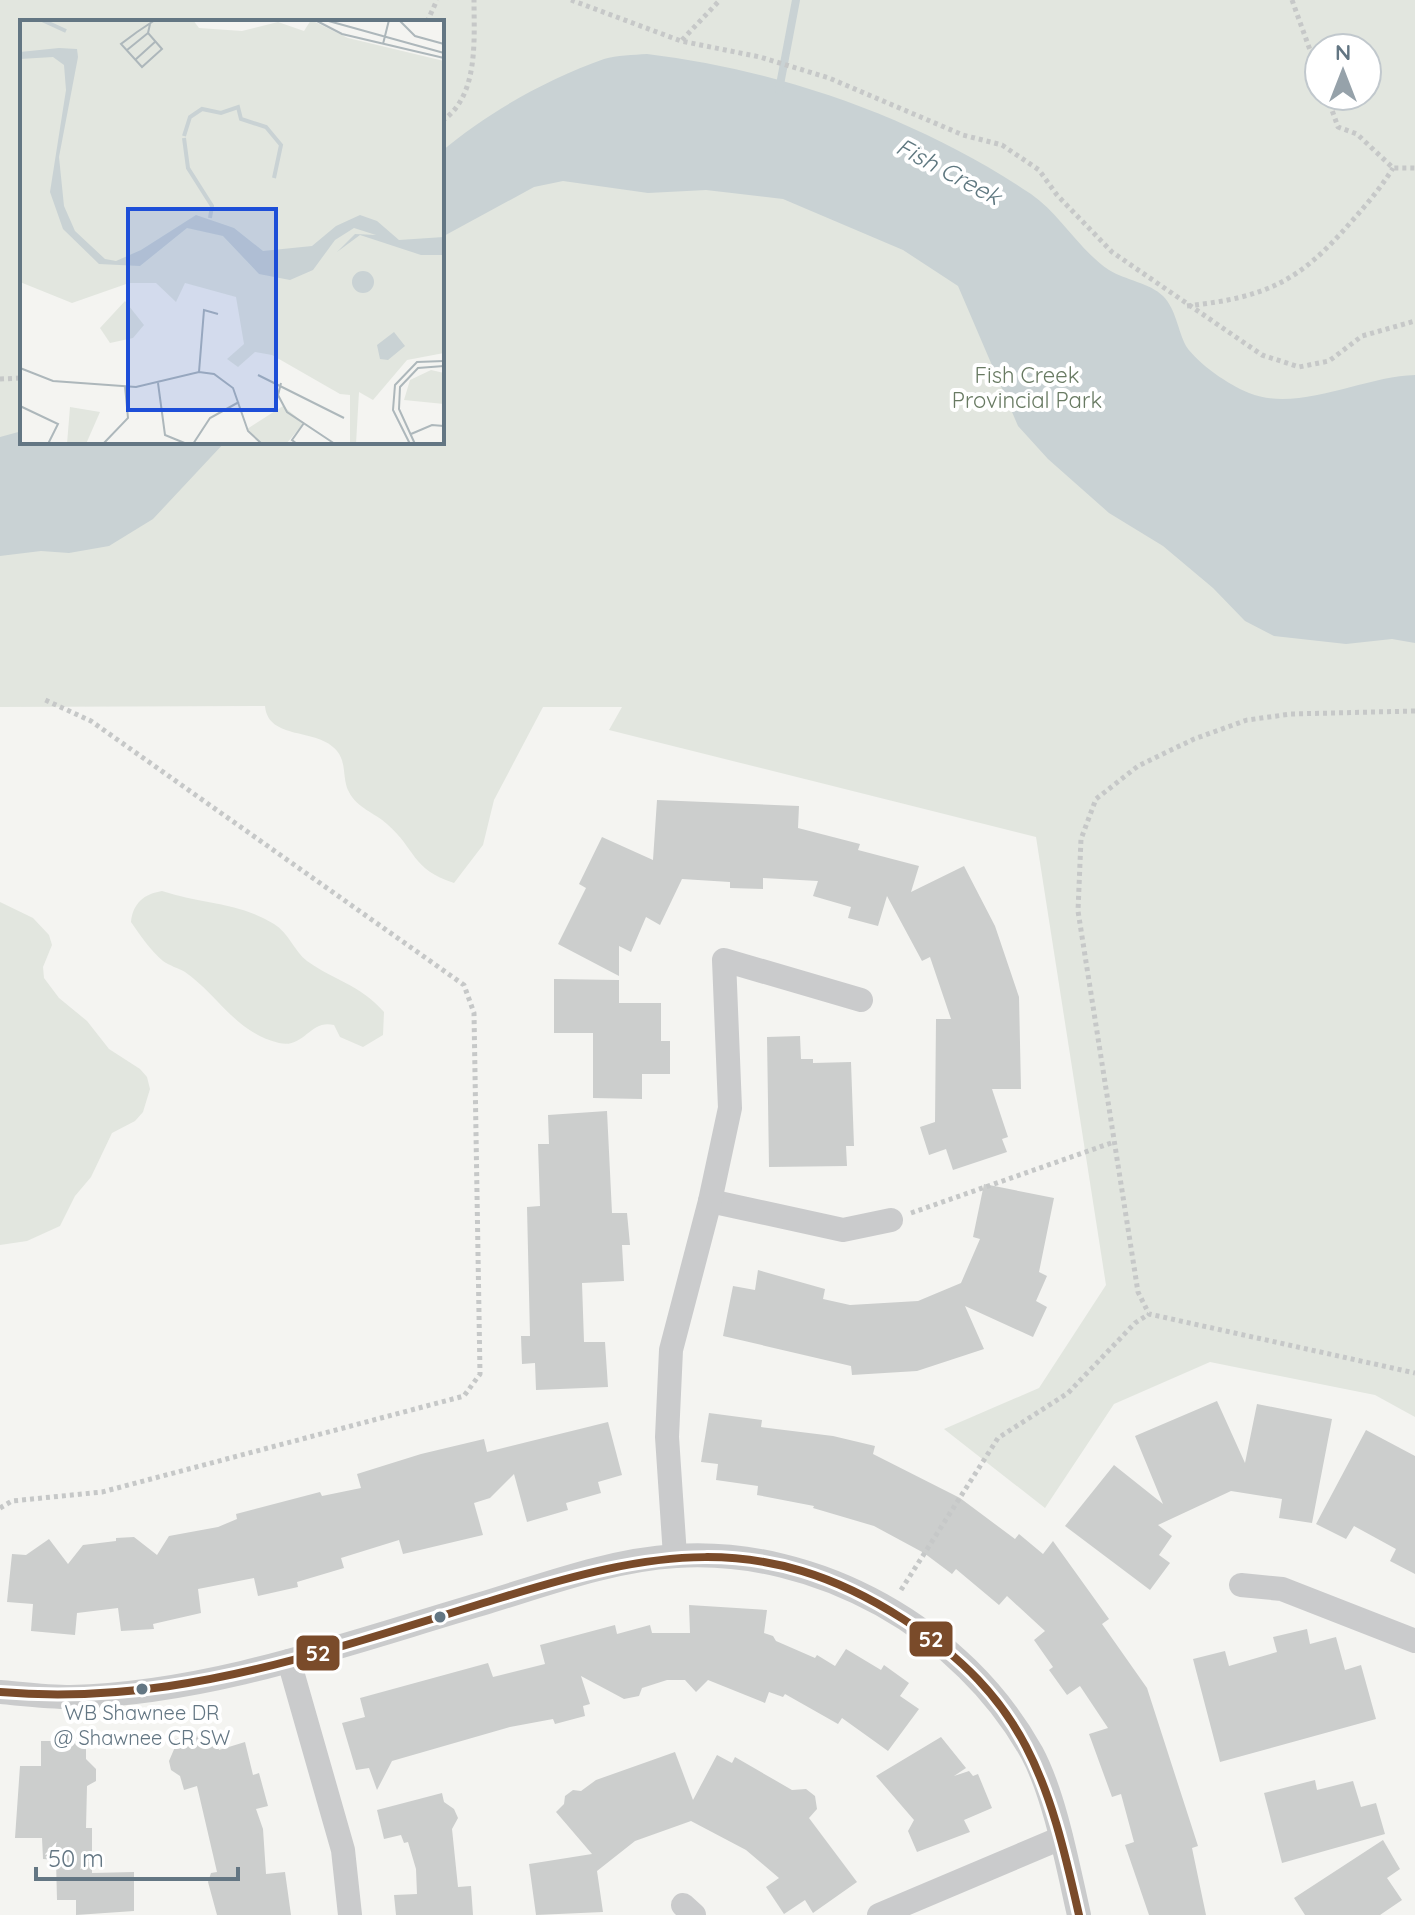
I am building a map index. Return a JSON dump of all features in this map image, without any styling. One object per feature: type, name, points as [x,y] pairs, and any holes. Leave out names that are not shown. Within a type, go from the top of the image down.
[{"type":"street","points":[[675,1556],[667,1437],[671,1350],[710,1201],[730,1108],[724,960],[861,1000]]},
{"type":"street","points":[[710,1201],[843,1230],[891,1220]]},
{"type":"street","points":[[0,1692],[70,1697],[177,1686],[289,1661],[603,1568],[675,1556],[744,1558],[823,1577],[890,1608],[958,1660],[999,1705],[1033,1755],[1061,1838],[1079,1915]]},
{"type":"street","points":[[1241,1585],[1282,1589],[1415,1641]]},
{"type":"street","points":[[289,1661],[343,1850],[350,1915]]},
{"type":"street","points":[[879,1915],[1061,1838]]},
{"type":"path","points":[[428,20],[437,0]]},
{"type":"path","points":[[444,119],[458,107],[469,80],[474,0]]},
{"type":"path","points":[[571,0],[681,41],[760,57],[829,78],[963,135],[1002,145],[1039,170],[1057,195],[1112,252],[1186,306],[1205,313],[1262,355],[1299,367],[1329,361],[1362,336],[1415,321]]},
{"type":"path","points":[[681,41],[720,0]]},
{"type":"path","points":[[1292,0],[1304,32]]},
{"type":"path","points":[[1333,112],[1338,127],[1357,134],[1393,168],[1415,168]]},
{"type":"path","points":[[1186,306],[1228,301],[1264,291],[1304,271],[1376,195],[1393,168]]},
{"type":"path","points":[[0,379],[20,378]]},
{"type":"path","points":[[0,1508],[12,1501],[102,1492],[464,1396],[480,1374],[474,1013],[464,985],[91,721],[43,699]]},
{"type":"path","points":[[1149,1314],[1138,1292],[1078,911],[1081,839],[1096,799],[1138,766],[1194,739],[1247,720],[1291,714],[1415,711]]},
{"type":"path","points":[[891,1220],[1114,1142]]},
{"type":"path","points":[[890,1608],[998,1438],[1068,1393],[1135,1323],[1149,1314],[1415,1373]]},
{"type":"green space","name":"Fish Creek Provincial Park","points":[[0,0],[1415,0],[1415,1417],[1375,1395],[1210,1362],[1114,1404],[1045,1508],[944,1429],[1039,1388],[1106,1285],[1036,837],[609,730],[622,707],[543,707],[494,800],[483,845],[454,883],[429,871],[396,833],[352,798],[337,751],[318,739],[284,729],[268,717],[265,706],[0,707]]},
{"type":"green space","points":[[162,891],[247,911],[274,924],[307,961],[356,989],[384,1012],[383,1035],[363,1047],[340,1037],[334,1025],[319,1026],[288,1044],[251,1031],[185,972],[159,957],[131,922],[140,900]]},
{"type":"green space","points":[[0,902],[33,918],[49,935],[52,945],[43,967],[44,978],[59,998],[87,1021],[109,1049],[140,1069],[147,1077],[150,1089],[143,1112],[135,1121],[112,1133],[91,1177],[75,1196],[60,1226],[27,1241],[0,1245]]},
{"type":"water","name":"Fish Creek","points":[[647,54],[697,61],[797,85],[942,142],[1031,194],[1109,270],[1163,296],[1191,353],[1214,373],[1249,393],[1289,399],[1415,375],[1415,643],[1392,639],[1346,644],[1274,636],[1245,621],[1213,588],[1163,546],[1109,513],[1048,459],[1018,426],[958,286],[903,250],[783,199],[706,190],[648,193],[563,181],[534,187],[444,236],[444,149],[498,110],[561,76],[625,55]]},
{"type":"water","points":[[20,432],[20,444],[223,444],[153,519],[109,546],[69,553],[41,551],[0,556],[0,437]]},
{"type":"building","points":[[657,800],[799,806],[798,828],[860,844],[858,850],[919,866],[911,892],[964,866],[995,926],[1019,997],[1021,1089],[992,1089],[1008,1137],[1002,1139],[1007,1152],[953,1170],[946,1149],[929,1155],[920,1127],[935,1122],[936,1019],[951,1019],[930,957],[922,961],[887,896],[878,926],[848,918],[851,907],[813,896],[818,881],[763,878],[763,889],[730,888],[730,882],[682,879],[660,925],[646,917],[631,952],[619,946],[619,976],[558,944],[586,888],[579,884],[602,837],[653,860]]},
{"type":"building","points":[[554,979],[619,980],[619,1003],[661,1003],[661,1041],[670,1041],[670,1074],[642,1074],[642,1099],[593,1098],[593,1033],[554,1033]]},
{"type":"building","points":[[800,1036],[801,1059],[813,1059],[813,1063],[851,1062],[854,1146],[846,1146],[847,1166],[769,1167],[767,1037]]},
{"type":"building","points":[[607,1111],[612,1213],[627,1213],[630,1245],[622,1245],[624,1281],[582,1283],[584,1342],[605,1342],[608,1387],[536,1390],[535,1363],[522,1364],[521,1336],[530,1336],[527,1207],[540,1206],[538,1144],[549,1144],[548,1115]]},
{"type":"building","points":[[984,1184],[1054,1198],[1039,1272],[1047,1276],[1036,1301],[1047,1307],[1033,1337],[965,1306],[984,1349],[917,1371],[852,1375],[851,1366],[723,1336],[733,1286],[755,1290],[758,1270],[825,1289],[823,1299],[850,1305],[918,1301],[961,1283],[980,1239],[973,1237]]},
{"type":"building","points":[[1217,1401],[1245,1463],[1257,1404],[1332,1419],[1312,1523],[1279,1518],[1282,1499],[1231,1491],[1158,1525],[1172,1536],[1159,1555],[1170,1563],[1150,1590],[1065,1526],[1114,1465],[1163,1504],[1135,1436]]},
{"type":"building","points":[[709,1413],[762,1420],[761,1427],[833,1436],[875,1446],[873,1454],[960,1498],[1015,1539],[1019,1534],[1043,1554],[1053,1541],[1109,1619],[1102,1624],[1147,1688],[1198,1846],[1192,1848],[1206,1915],[1149,1915],[1125,1845],[1134,1842],[1121,1794],[1112,1797],[1089,1734],[1108,1728],[1080,1686],[1067,1695],[1049,1670],[1053,1667],[1034,1640],[1045,1631],[1007,1596],[999,1605],[956,1569],[952,1574],[924,1553],[874,1526],[814,1506],[757,1495],[758,1486],[716,1480],[718,1464],[701,1462]]},
{"type":"building","points":[[608,1422],[622,1475],[598,1482],[601,1493],[566,1503],[568,1510],[527,1522],[514,1474],[490,1498],[474,1503],[483,1535],[403,1554],[399,1540],[341,1558],[344,1568],[297,1582],[298,1587],[258,1596],[254,1578],[198,1589],[201,1613],[153,1624],[154,1629],[121,1631],[118,1608],[77,1613],[75,1635],[31,1631],[33,1604],[7,1602],[12,1554],[26,1555],[49,1539],[68,1564],[83,1545],[116,1541],[116,1538],[134,1537],[157,1555],[169,1536],[218,1527],[237,1519],[236,1514],[320,1492],[322,1496],[361,1488],[357,1474],[421,1454],[484,1439],[487,1452]]},
{"type":"building","points":[[1366,1430],[1415,1456],[1415,1574],[1390,1561],[1396,1549],[1354,1526],[1346,1539],[1316,1524]]},
{"type":"building","points":[[689,1605],[767,1610],[764,1633],[773,1636],[776,1641],[815,1658],[817,1655],[835,1666],[846,1649],[881,1670],[884,1665],[909,1683],[900,1696],[919,1709],[888,1751],[842,1718],[838,1724],[785,1694],[783,1697],[769,1692],[765,1703],[708,1680],[696,1692],[685,1680],[667,1680],[642,1688],[639,1696],[624,1699],[581,1676],[590,1704],[583,1706],[585,1716],[555,1724],[553,1719],[510,1727],[392,1761],[377,1790],[369,1768],[356,1770],[342,1723],[365,1717],[360,1698],[488,1663],[493,1677],[545,1664],[540,1645],[615,1625],[617,1634],[650,1625],[652,1633],[690,1633]]},
{"type":"building","points":[[1307,1629],[1310,1644],[1336,1637],[1345,1670],[1361,1665],[1376,1719],[1220,1762],[1193,1659],[1225,1651],[1229,1666],[1277,1652],[1273,1637]]},
{"type":"building","points":[[214,1728],[219,1750],[245,1742],[253,1775],[259,1773],[268,1806],[256,1809],[263,1829],[266,1874],[285,1872],[291,1915],[217,1915],[208,1882],[211,1873],[217,1872],[197,1786],[184,1790],[180,1776],[171,1770],[169,1761],[175,1747],[173,1740]]},
{"type":"building","points":[[941,1737],[966,1768],[954,1776],[969,1771],[973,1776],[978,1774],[992,1808],[964,1820],[970,1832],[917,1852],[908,1831],[914,1820],[876,1776]]},
{"type":"building","points":[[41,1741],[86,1741],[86,1759],[96,1769],[96,1781],[87,1786],[86,1828],[92,1828],[92,1873],[134,1872],[134,1911],[76,1915],[76,1900],[57,1900],[56,1860],[43,1859],[42,1838],[15,1838],[20,1766],[41,1766]]},
{"type":"building","points":[[675,1752],[693,1800],[717,1755],[732,1763],[735,1757],[792,1790],[806,1789],[815,1796],[817,1809],[809,1818],[857,1882],[813,1913],[805,1900],[784,1914],[766,1887],[779,1878],[746,1850],[691,1821],[635,1841],[597,1871],[603,1912],[536,1915],[529,1864],[592,1854],[556,1812],[564,1804],[565,1796],[573,1790],[581,1791],[596,1780]]},
{"type":"building","points":[[1315,1780],[1317,1790],[1353,1781],[1361,1807],[1376,1803],[1385,1834],[1282,1863],[1264,1793]]},
{"type":"building","points":[[442,1793],[444,1802],[454,1809],[458,1818],[452,1829],[458,1887],[471,1886],[473,1915],[396,1915],[394,1895],[417,1894],[416,1869],[408,1842],[404,1843],[401,1835],[384,1839],[377,1810]]},
{"type":"building","points":[[1383,1840],[1400,1869],[1387,1878],[1402,1900],[1380,1915],[1305,1915],[1294,1898]]},
{"type":"waterway","points":[[779,90],[796,0]]},
{"type":"transit line","name":"52","points":[[0,1692],[85,1694],[209,1679],[291,1660],[606,1569],[656,1560],[705,1557],[753,1560],[802,1571],[851,1590],[903,1619],[945,1649],[978,1680],[1005,1712],[1026,1746],[1043,1783],[1079,1915]]},
{"type":"place","name":"WB Shawnee DR @ Shawnee CR SW","points":[[142,1689]]}]
